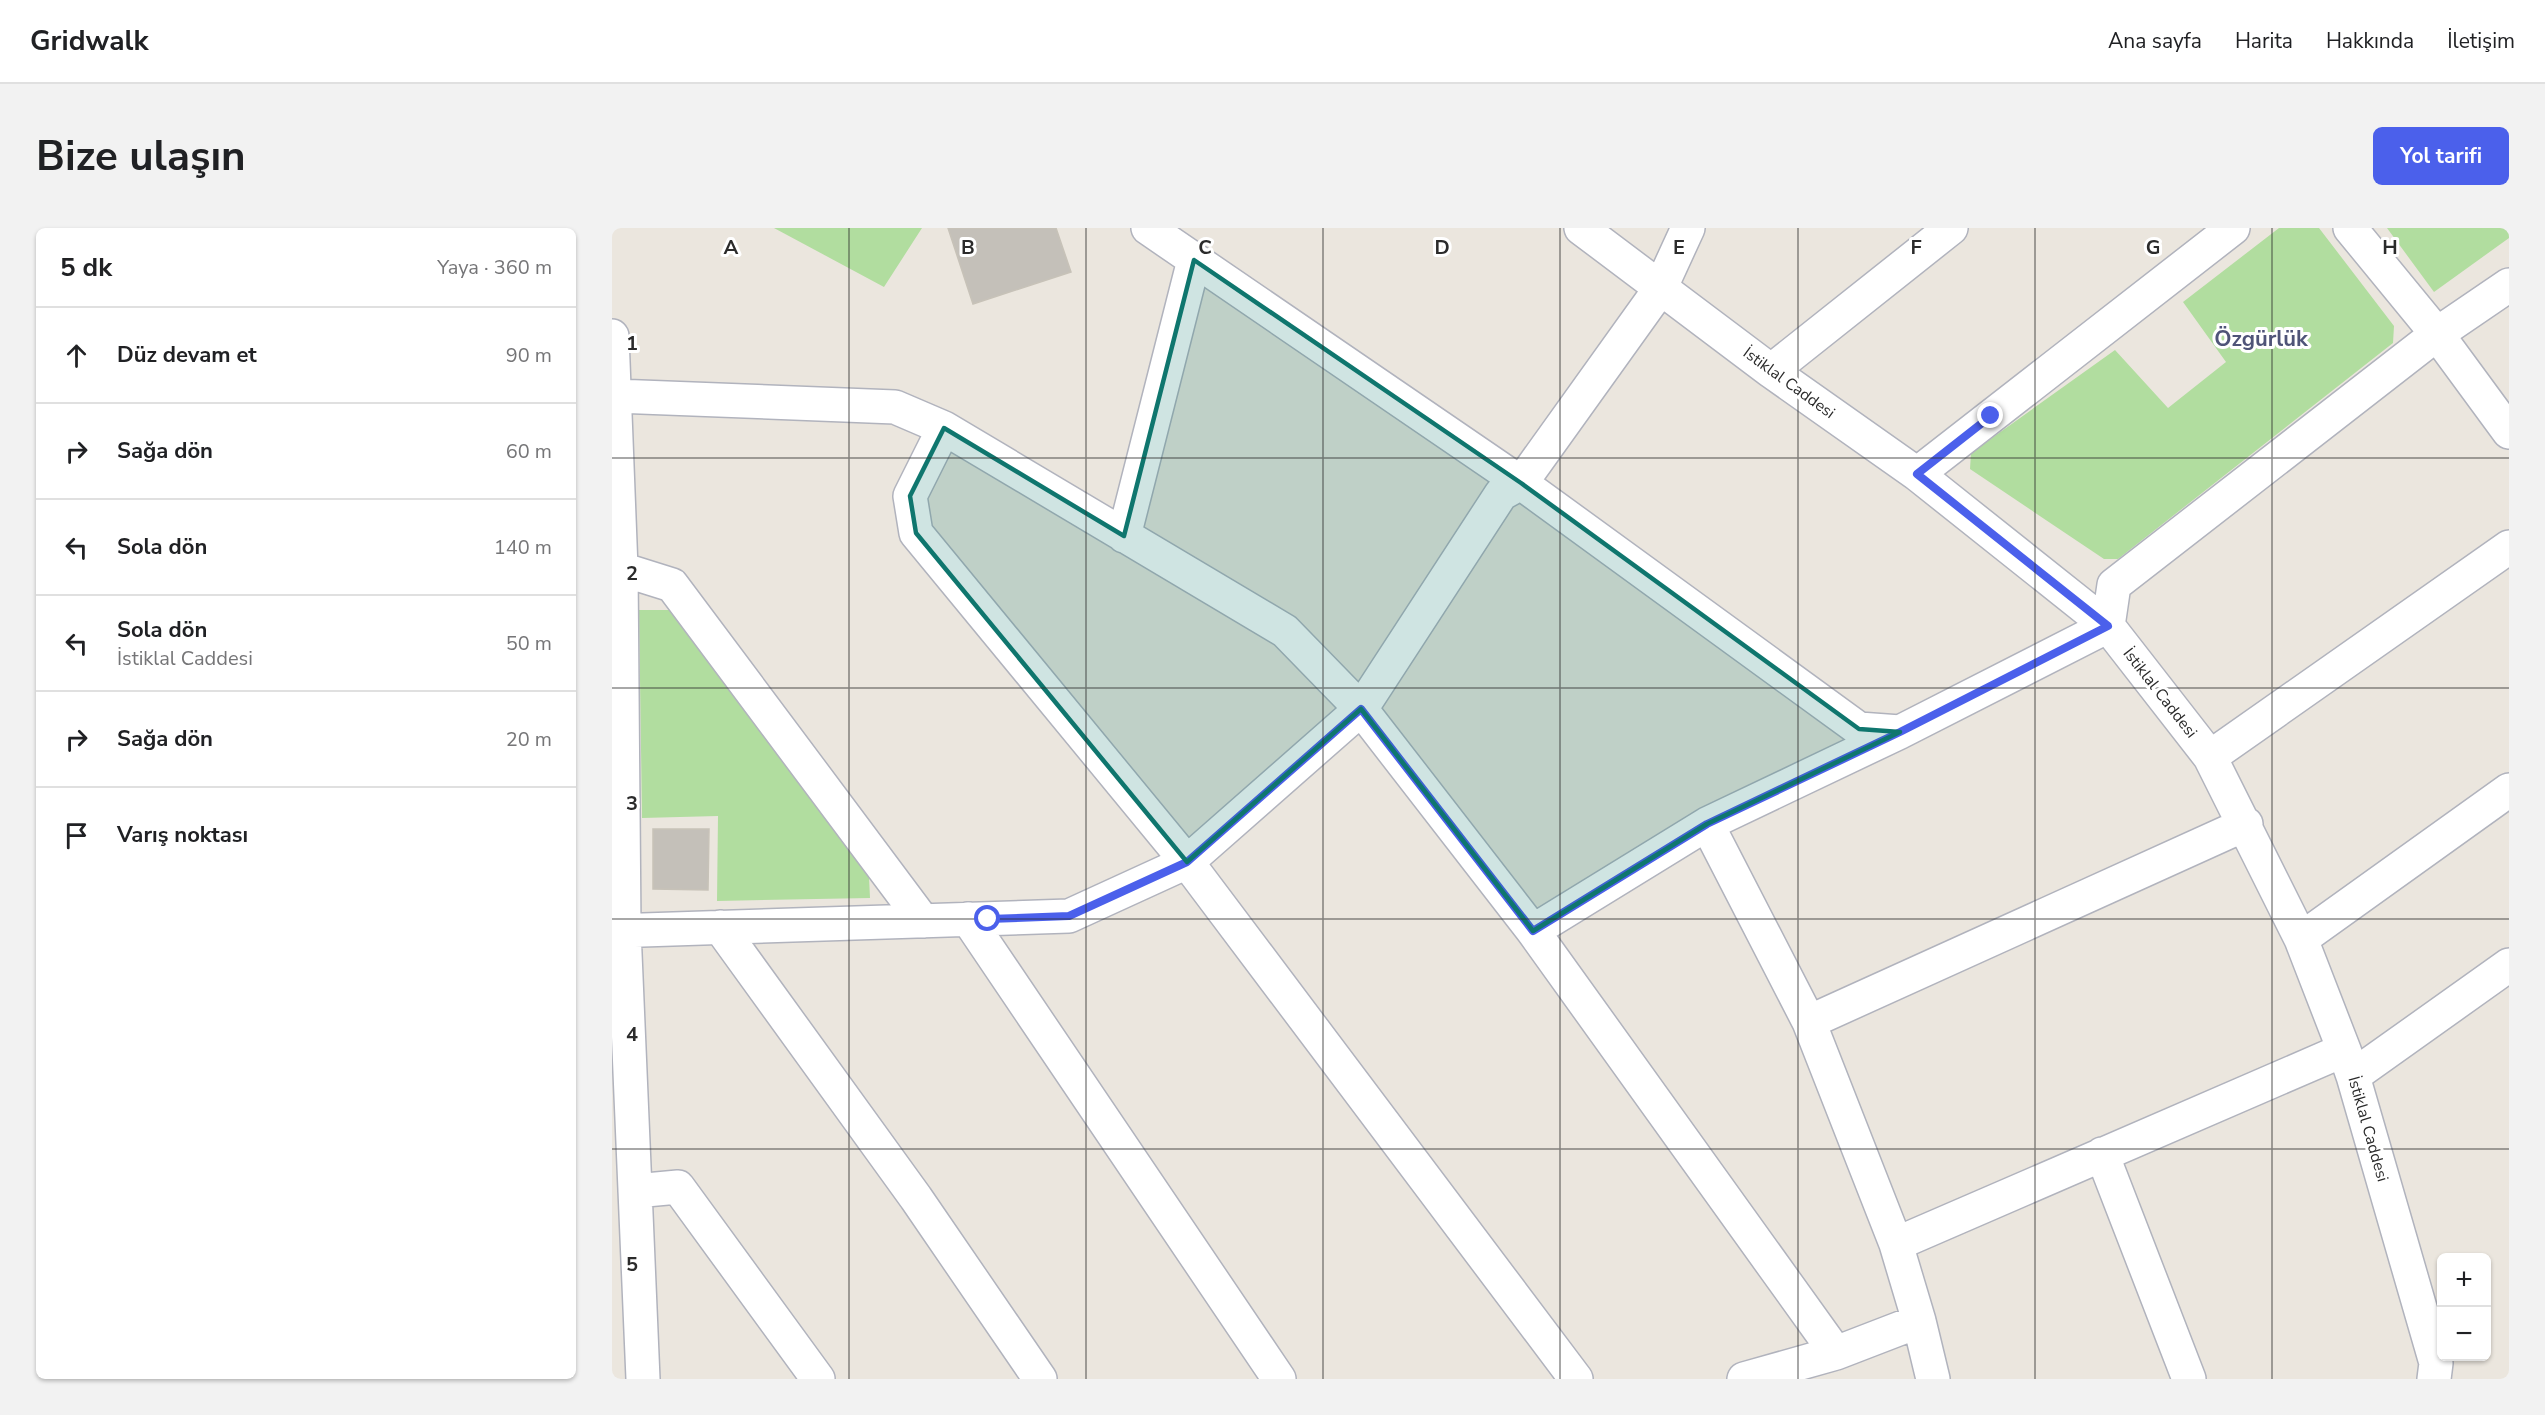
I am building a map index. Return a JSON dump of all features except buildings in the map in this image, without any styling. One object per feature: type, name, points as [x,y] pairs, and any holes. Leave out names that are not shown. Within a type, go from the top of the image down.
[{"type":"street","points":[[1148,228],[1521,483],[1859,729],[1900,732]]},
{"type":"street","name":"İstiklal Caddesi","points":[[1581,228],[1660,289],[1917,474],[2108,626],[2210,757],[2246,824],[2301,939],[2348,1063],[2436,1363],[2434,1379]]},
{"type":"street","points":[[618,930],[1069,916],[1187,862],[1361,709],[1501,494],[1521,483],[1660,289],[1688,228]]},
{"type":"street","points":[[1771,370],[1951,228]]},
{"type":"street","points":[[1917,474],[2233,228]]},
{"type":"street","points":[[2350,228],[2437,334],[2509,432]]},
{"type":"street","points":[[1124,536],[1194,260]]},
{"type":"street","points":[[1533,931],[1707,824],[1900,732],[2108,626],[2114,585],[2437,334],[2509,285]]},
{"type":"street","points":[[612,336],[621,569],[618,930],[635,1191],[643,1379]]},
{"type":"street","points":[[615,396],[895,406],[944,429],[1285,631],[1361,709],[1533,931],[1836,1353]]},
{"type":"street","points":[[944,429],[910,496],[916,533],[1187,862],[1576,1379]]},
{"type":"street","points":[[2210,757],[2509,547]]},
{"type":"street","points":[[621,569],[672,585],[923,921]]},
{"type":"street","points":[[2301,939],[2509,790]]},
{"type":"street","points":[[1707,824],[1809,1022],[1896,1244],[1919,1321],[1933,1379]]},
{"type":"street","points":[[1809,1022],[2246,824]]},
{"type":"street","points":[[968,919],[1279,1379]]},
{"type":"street","points":[[720,927],[916,1198],[1040,1379]]},
{"type":"street","points":[[1896,1244],[2102,1154],[2348,1063],[2509,965]]},
{"type":"street","points":[[2102,1154],[2189,1379]]},
{"type":"street","points":[[635,1191],[678,1187],[818,1379]]},
{"type":"street","points":[[1744,1379],[1836,1353],[1919,1321]]},
{"type":"highlighted area","points":[[1194,260],[1521,483],[1859,729],[1900,732],[1707,824],[1533,931],[1361,709],[1187,862],[916,533],[910,496],[944,428],[1124,536]]},
{"type":"green space","points":[[774,228],[922,228],[884,287]]},
{"type":"green space","points":[[2279,228],[2319,228],[2394,326],[2393,343],[2118,559],[2104,559],[1970,469],[1971,453],[2115,350],[2168,408],[2226,362],[2183,302]]},
{"type":"green space","points":[[2387,228],[2509,228],[2509,238],[2434,292]]},
{"type":"green space","points":[[639,610],[669,610],[869,877],[870,898],[717,901],[718,816],[642,818]]},
{"type":"district","name":"Özgürlük","points":[[2261,339]]},
{"type":"route","points":[[988,919],[1069,916],[1187,862],[1361,709],[1533,931],[1707,824],[1900,732],[2108,626],[1917,474],[1991,416]]}]
